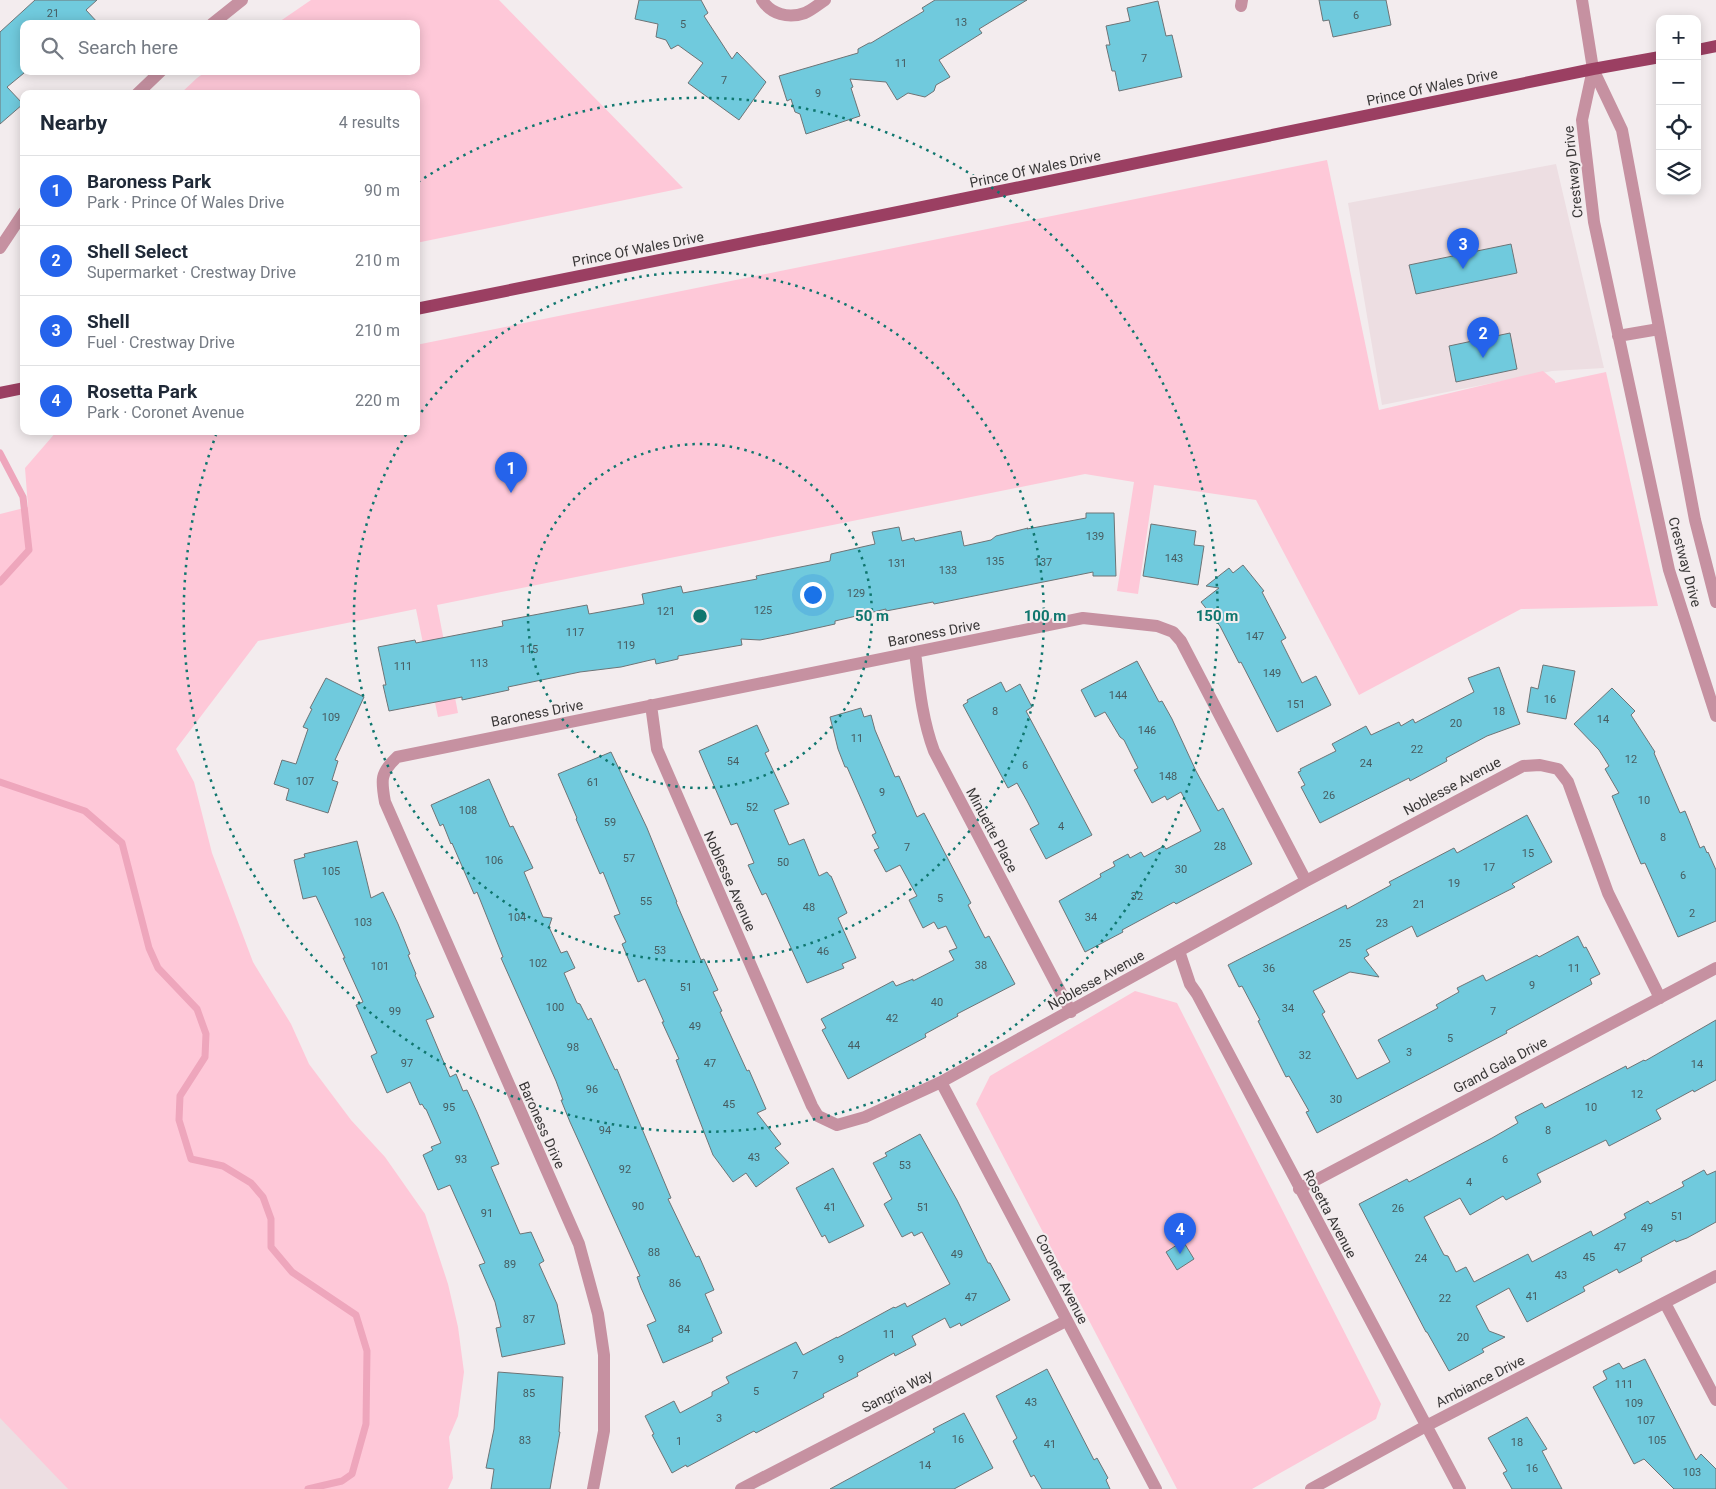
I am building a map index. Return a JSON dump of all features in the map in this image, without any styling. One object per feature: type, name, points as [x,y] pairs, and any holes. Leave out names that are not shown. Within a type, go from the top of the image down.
[{"type":"main road","points":[[1701,49],[1716,46]]},
{"type":"main road","name":"Prince Of Wales Drive","points":[[420,309],[1656,58]]},
{"type":"main road","points":[[0,393],[20,389]]},
{"type":"street","points":[[217,20],[242,0]]},
{"type":"street","points":[[762,0],[768,9],[784,15],[805,13],[825,0]]},
{"type":"street","points":[[1582,0],[1594,69]]},
{"type":"street","name":"Crestway Drive","points":[[1594,69],[1622,130],[1695,520],[1716,602]]},
{"type":"street","name":"Crestway Drive","points":[[1594,69],[1582,120],[1594,222],[1669,570],[1716,716]]},
{"type":"street","points":[[141,90],[157,75]]},
{"type":"street","points":[[0,248],[20,218]]},
{"type":"street","points":[[1618,336],[1659,329]]},
{"type":"street","name":"Baroness Drive","points":[[593,1489],[604,1431],[604,1354],[598,1314],[581,1252],[385,802],[382,780],[386,768],[397,757],[1083,618],[1157,626],[1173,632],[1181,641],[1306,881]]},
{"type":"street","name":"Minuette Place","points":[[915,652],[926,726],[934,751],[1071,1012]]},
{"type":"street","name":"Noblesse Avenue","points":[[651,705],[656,750],[812,1106],[818,1116],[837,1125],[865,1117],[941,1082],[1306,881],[1523,766],[1558,769],[1568,782],[1608,893],[1660,998]]},
{"type":"street","name":"Rosetta Avenue","points":[[1179,951],[1190,984],[1202,1003],[1299,1189],[1460,1489]]},
{"type":"street","name":"Grand Gala Drive","points":[[1299,1189],[1716,968]]},
{"type":"street","name":"Coronet Avenue","points":[[941,1082],[1156,1489]]},
{"type":"street","name":"Ambiance Drive","points":[[1311,1489],[1426,1426],[1716,1276]]},
{"type":"street","points":[[1665,1302],[1716,1400]]},
{"type":"street","name":"Sangria Way","points":[[741,1489],[1066,1320]]},
{"type":"shaded area","points":[[311,0],[499,0],[683,188],[420,242],[420,90],[184,90],[201,75],[420,75],[420,20],[282,20]]},
{"type":"shaded area","points":[[1327,160],[1379,410],[1543,371],[1555,383],[1606,372],[1658,606],[1521,609],[1359,695],[1256,500],[1154,485],[1138,594],[1117,591],[1134,482],[1085,474],[437,605],[458,713],[438,717],[416,609],[258,641],[176,749],[194,782],[212,853],[253,962],[291,1024],[309,1064],[351,1120],[385,1157],[425,1214],[448,1284],[458,1327],[464,1372],[458,1416],[449,1437],[453,1478],[448,1489],[68,1489],[0,1418],[0,514],[28,507],[25,468],[54,435],[420,435],[420,344]]},
{"type":"shaded area","points":[[1556,164],[1604,368],[1552,371],[1382,405],[1348,203]]},
{"type":"shaded area","points":[[1135,991],[1177,1003],[1381,1404],[1376,1419],[1252,1489],[1177,1489],[976,1104],[990,1076]]},
{"type":"shaded area","points":[[0,1410],[76,1489],[0,1489]]},
{"type":"building","points":[[35,0],[97,0],[86,10],[95,20],[20,20],[20,75],[22,75],[7,87],[20,101],[20,107],[0,124],[0,32]]},
{"type":"building","points":[[639,0],[701,0],[708,13],[704,16],[732,59],[737,52],[766,82],[739,120],[688,83],[703,63],[678,45],[671,49],[666,40],[656,37],[658,24],[635,19]]},
{"type":"building","points":[[935,0],[1027,0],[979,29],[982,33],[939,60],[950,77],[936,85],[934,91],[925,97],[908,93],[897,100],[886,82],[850,79],[860,116],[806,134],[800,114],[795,112],[791,99],[787,101],[779,76],[858,53],[858,49],[924,11],[922,8]]},
{"type":"building","points":[[1319,0],[1386,0],[1391,25],[1333,37],[1329,20],[1323,21]]},
{"type":"building","points":[[1158,1],[1166,36],[1172,35],[1182,77],[1119,91],[1115,71],[1112,71],[1106,45],[1110,45],[1106,26],[1130,21],[1127,8]]},
{"type":"building","points":[[1511,244],[1517,273],[1416,294],[1409,265]]},
{"type":"building","points":[[1510,333],[1517,369],[1456,382],[1449,346]]},
{"type":"building","points":[[1086,513],[1114,513],[1116,576],[1093,576],[1093,572],[934,604],[933,602],[886,611],[886,609],[835,621],[835,624],[790,634],[760,640],[741,639],[742,645],[678,656],[678,659],[656,664],[655,659],[621,667],[580,672],[508,687],[509,690],[462,700],[462,697],[389,711],[383,685],[386,685],[378,647],[415,640],[416,643],[503,626],[502,621],[587,605],[589,614],[644,604],[642,594],[681,586],[683,593],[757,579],[756,576],[830,561],[831,554],[875,544],[872,532],[899,527],[902,541],[914,538],[915,541],[961,531],[964,546],[991,540],[996,536],[1028,528],[1086,518]]},
{"type":"building","points":[[1151,524],[1196,531],[1194,545],[1204,546],[1198,585],[1143,576]]},
{"type":"building","points":[[1243,565],[1264,591],[1262,592],[1286,638],[1281,641],[1302,683],[1316,676],[1331,705],[1277,732],[1220,626],[1201,602],[1219,588],[1206,586],[1229,568],[1233,573]]},
{"type":"building","points":[[1137,661],[1159,702],[1162,701],[1172,719],[1196,771],[1218,811],[1223,808],[1252,864],[1176,904],[1174,902],[1085,952],[1059,901],[1101,877],[1100,874],[1115,866],[1113,862],[1128,854],[1130,858],[1141,852],[1144,857],[1164,846],[1166,849],[1201,831],[1181,792],[1167,800],[1165,796],[1152,803],[1134,770],[1138,768],[1124,740],[1120,737],[1105,712],[1095,717],[1081,690]]},
{"type":"building","points":[[1543,665],[1575,671],[1566,719],[1527,712],[1531,687],[1538,689]]},
{"type":"building","points":[[1499,667],[1520,724],[1487,736],[1446,758],[1447,761],[1410,781],[1409,778],[1320,823],[1301,787],[1305,785],[1298,772],[1301,771],[1300,769],[1336,751],[1332,744],[1366,726],[1371,735],[1399,722],[1401,726],[1413,719],[1415,723],[1474,692],[1468,678]]},
{"type":"building","points":[[326,678],[364,697],[335,760],[338,761],[332,780],[338,782],[328,813],[286,800],[289,789],[274,784],[282,760],[296,764],[308,729],[303,727],[312,709],[310,708]]},
{"type":"building","points":[[1001,682],[1006,692],[1020,684],[1032,707],[1026,711],[1092,835],[1046,859],[1030,829],[1039,824],[1027,801],[1017,783],[1008,788],[963,705],[968,702],[967,700]]},
{"type":"building","points":[[1612,688],[1635,711],[1631,715],[1655,752],[1680,813],[1685,811],[1700,848],[1704,846],[1716,870],[1716,921],[1678,937],[1645,863],[1641,864],[1612,796],[1619,793],[1605,769],[1609,766],[1599,750],[1574,724]]},
{"type":"building","points":[[861,708],[864,717],[871,715],[875,730],[895,777],[899,776],[917,817],[924,813],[971,903],[968,905],[985,938],[989,936],[1015,984],[957,1014],[958,1016],[925,1034],[926,1037],[848,1079],[822,1030],[826,1028],[821,1019],[893,981],[896,986],[913,979],[913,981],[954,960],[949,951],[957,948],[946,926],[938,929],[934,922],[923,928],[909,900],[917,896],[900,865],[886,872],[874,850],[879,848],[872,835],[876,833],[847,767],[845,767],[838,749],[830,717]]},
{"type":"building","points":[[757,725],[769,751],[765,753],[789,804],[774,810],[789,845],[804,839],[819,876],[827,872],[831,876],[847,913],[838,918],[856,958],[842,964],[844,968],[807,983],[766,893],[762,895],[748,865],[754,863],[737,823],[731,825],[699,751]]},
{"type":"building","points":[[611,752],[647,828],[701,960],[704,959],[718,990],[713,992],[722,1011],[720,1012],[766,1109],[757,1113],[781,1144],[775,1148],[789,1163],[756,1187],[746,1173],[733,1182],[713,1155],[676,1060],[679,1059],[662,1022],[664,1022],[645,979],[638,982],[622,944],[626,942],[614,916],[620,914],[603,872],[600,874],[558,774]]},
{"type":"building","points":[[489,779],[510,827],[513,826],[533,868],[524,872],[543,917],[552,918],[549,927],[561,953],[567,951],[575,968],[564,973],[577,1003],[580,1004],[588,1020],[591,1018],[615,1070],[617,1069],[671,1198],[668,1199],[696,1257],[699,1256],[714,1290],[705,1294],[722,1333],[712,1338],[713,1341],[663,1363],[647,1325],[656,1321],[637,1277],[640,1276],[570,1122],[556,1081],[501,958],[503,957],[477,892],[474,894],[443,824],[440,826],[431,805]]},
{"type":"building","points":[[1527,815],[1552,862],[1512,884],[1515,887],[1417,937],[1412,926],[1366,950],[1369,955],[1364,958],[1379,977],[1350,972],[1313,991],[1325,1012],[1322,1014],[1357,1079],[1390,1062],[1378,1040],[1438,1008],[1436,1005],[1459,992],[1457,988],[1483,975],[1486,981],[1537,955],[1539,957],[1578,936],[1600,974],[1590,979],[1592,984],[1506,1031],[1507,1033],[1317,1133],[1306,1112],[1309,1111],[1289,1076],[1286,1077],[1258,1021],[1260,1020],[1242,986],[1239,987],[1228,965],[1346,905],[1347,909],[1391,885],[1389,882],[1454,848],[1457,853]]},
{"type":"building","points":[[357,841],[371,898],[383,892],[410,954],[408,955],[415,975],[434,1017],[426,1020],[450,1077],[456,1074],[463,1091],[467,1090],[499,1164],[491,1167],[520,1234],[531,1232],[544,1261],[539,1264],[557,1304],[565,1344],[502,1357],[496,1328],[501,1327],[495,1302],[479,1265],[485,1263],[450,1185],[438,1190],[423,1155],[433,1150],[431,1147],[441,1143],[426,1109],[422,1104],[420,1105],[410,1082],[387,1093],[371,1056],[377,1053],[356,1005],[363,1002],[343,958],[345,958],[316,896],[303,899],[294,860],[305,857],[304,854]]},
{"type":"building","points":[[1716,1020],[1716,1080],[1656,1110],[1661,1119],[1609,1146],[1606,1140],[1537,1174],[1541,1182],[1506,1200],[1503,1196],[1470,1215],[1460,1198],[1424,1217],[1444,1255],[1448,1256],[1456,1272],[1466,1267],[1474,1282],[1528,1254],[1532,1262],[1591,1231],[1593,1236],[1626,1218],[1624,1214],[1648,1201],[1650,1204],[1684,1186],[1682,1182],[1704,1170],[1707,1175],[1716,1171],[1716,1222],[1687,1238],[1676,1242],[1675,1240],[1641,1258],[1642,1261],[1619,1273],[1617,1269],[1583,1287],[1585,1291],[1527,1322],[1509,1288],[1476,1306],[1489,1331],[1505,1337],[1482,1349],[1484,1352],[1449,1371],[1426,1332],[1359,1204],[1407,1179],[1409,1182],[1492,1138],[1518,1123],[1515,1117],[1542,1103],[1545,1108],[1626,1066],[1627,1069],[1645,1061]]},
{"type":"building","points":[[920,1134],[957,1200],[988,1263],[990,1263],[1010,1300],[961,1326],[960,1323],[950,1328],[945,1318],[912,1336],[916,1345],[895,1356],[894,1353],[857,1373],[858,1376],[823,1394],[824,1397],[756,1433],[754,1431],[672,1473],[652,1435],[654,1434],[645,1416],[674,1401],[680,1413],[712,1396],[712,1392],[729,1383],[726,1377],[796,1342],[803,1355],[894,1307],[905,1303],[907,1307],[950,1284],[922,1232],[914,1236],[912,1232],[902,1237],[884,1204],[892,1199],[873,1163],[887,1156],[885,1153]]},
{"type":"building","points":[[833,1168],[864,1226],[829,1243],[825,1235],[822,1237],[796,1188]]},
{"type":"building","points":[[1183,1241],[1194,1259],[1177,1270],[1166,1252]]},
{"type":"building","points":[[1645,1359],[1696,1460],[1701,1454],[1716,1469],[1716,1489],[1674,1489],[1644,1459],[1634,1464],[1593,1387],[1607,1379],[1603,1371],[1619,1363],[1623,1369]]},
{"type":"building","points":[[1047,1369],[1094,1460],[1097,1458],[1108,1478],[1106,1480],[1110,1489],[1042,1489],[1034,1475],[1031,1477],[1013,1441],[1017,1438],[996,1396]]},
{"type":"building","points":[[498,1372],[563,1377],[560,1432],[550,1489],[491,1489],[494,1469],[486,1468],[494,1429]]},
{"type":"building","points":[[964,1413],[993,1468],[954,1489],[830,1489],[935,1432],[933,1429]]},
{"type":"building","points":[[1527,1417],[1547,1449],[1542,1451],[1562,1489],[1512,1489],[1503,1473],[1507,1471],[1488,1438]]},
{"type":"waterway","points":[[0,453],[23,497],[29,550],[0,582]]},
{"type":"waterway","points":[[0,782],[85,811],[122,843],[149,948],[158,968],[197,1009],[206,1034],[205,1057],[180,1096],[179,1120],[191,1159],[223,1166],[251,1183],[263,1197],[271,1219],[271,1247],[292,1272],[356,1315],[367,1351],[366,1424],[352,1474],[342,1481],[308,1489]]},
{"type":"place","name":"Shell","points":[[1463,269]]},
{"type":"place","name":"Shell Select","points":[[1483,358]]},
{"type":"place","name":"Baroness Park","points":[[511,493]]},
{"type":"place","name":"Rosetta Park","points":[[1180,1254]]}]
